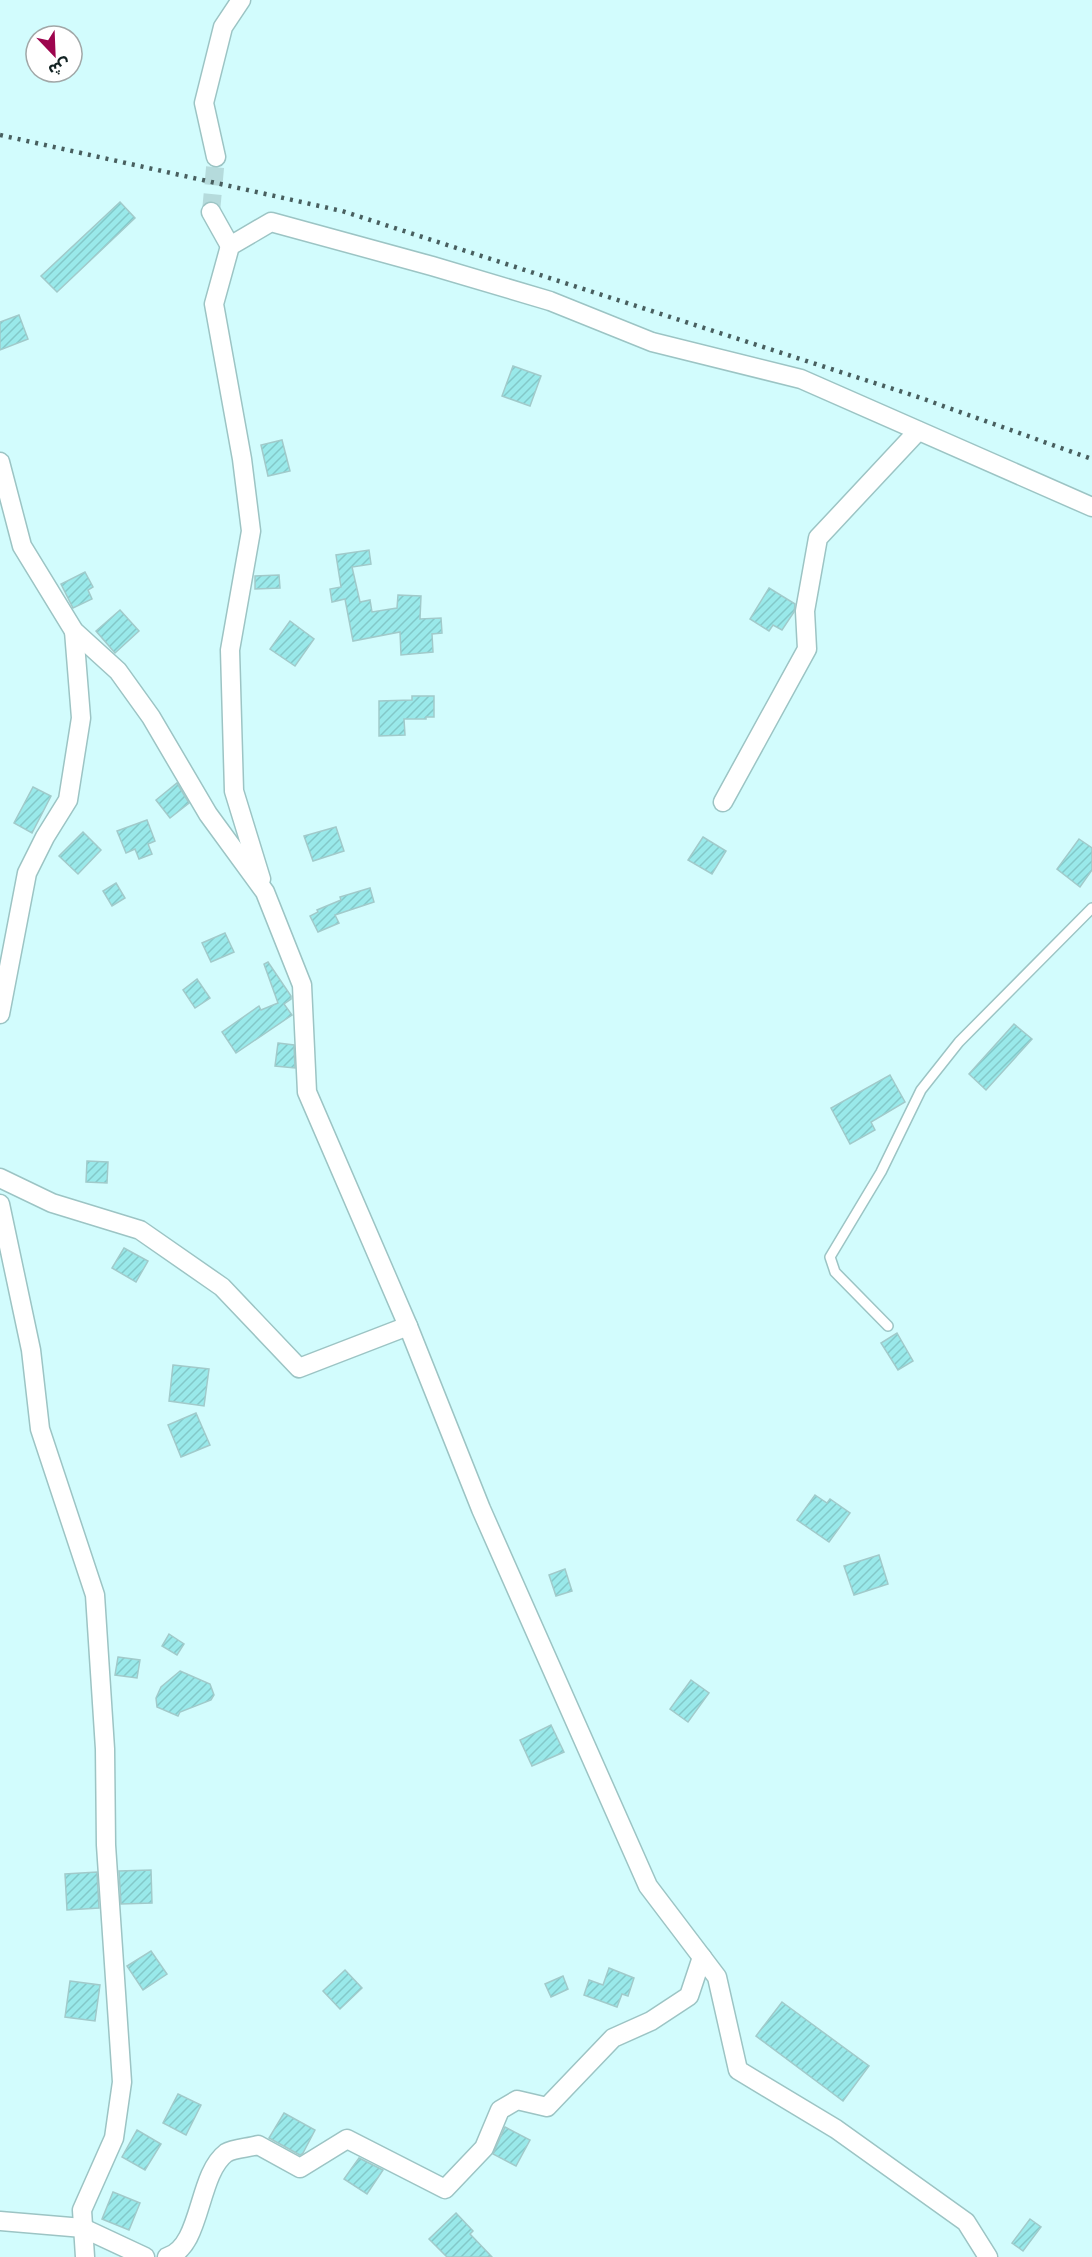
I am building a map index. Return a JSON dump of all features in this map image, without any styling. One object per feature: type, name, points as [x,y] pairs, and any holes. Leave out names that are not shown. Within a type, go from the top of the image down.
[{"type":"street","points":[[216,157],[204,103],[223,27],[240,0]]},
{"type":"street","points":[[211,212],[230,246]]},
{"type":"street","points":[[988,2257],[966,2222],[836,2129],[738,2070],[717,1977],[648,1886],[481,1509],[408,1326],[307,1092],[302,985],[265,892],[234,791],[230,650],[251,531],[242,459],[214,304],[230,246],[271,222],[550,301],[652,342],[801,379],[1092,507]]},
{"type":"street","points":[[723,802],[807,649],[806,611],[818,538],[918,431]]},
{"type":"street","points":[[0,462],[22,546],[74,631],[117,671],[151,717],[208,814],[265,892]]},
{"type":"street","points":[[0,1014],[27,873],[45,837],[68,800],[81,718],[74,631]]},
{"type":"street","points":[[0,1178],[52,1203],[140,1230],[222,1287],[299,1368],[408,1326]]},
{"type":"street","points":[[0,1204],[31,1350],[40,1429],[95,1595],[105,1749],[106,1845],[122,2082],[114,2138],[82,2210],[85,2257]]},
{"type":"street","points":[[167,2257],[176,2255],[188,2238],[213,2169],[227,2152],[258,2145],[300,2168],[347,2139],[445,2189],[484,2148],[500,2110],[517,2100],[547,2107],[613,2038],[651,2021],[688,1996],[702,1957]]},
{"type":"street","points":[[0,2221],[83,2228],[145,2257]]},
{"type":"lane","points":[[888,1326],[835,1272],[831,1257],[881,1172],[921,1090],[959,1042],[1092,908]]},
{"type":"building","points":[[120,202],[135,218],[57,292],[41,276]]},
{"type":"building","points":[[19,315],[28,339],[0,350],[0,322]]},
{"type":"building","points":[[513,366],[541,376],[530,406],[502,396]]},
{"type":"building","points":[[282,440],[290,471],[268,476],[261,445]]},
{"type":"building","points":[[369,550],[371,564],[352,567],[360,602],[370,600],[372,612],[397,608],[398,595],[421,596],[420,619],[441,618],[442,633],[432,634],[433,652],[401,655],[400,632],[353,641],[345,599],[332,602],[330,589],[341,587],[336,555]]},
{"type":"building","points":[[85,572],[93,587],[88,590],[92,599],[73,608],[61,584]]},
{"type":"building","points":[[279,575],[280,588],[255,589],[255,576]]},
{"type":"building","points":[[769,588],[795,604],[794,612],[782,630],[773,625],[769,631],[750,619]]},
{"type":"building","points":[[120,610],[139,631],[115,653],[96,631]]},
{"type":"building","points":[[290,621],[314,639],[295,666],[270,649]]},
{"type":"building","points":[[412,696],[434,696],[434,717],[404,719],[405,735],[379,736],[379,701],[412,700]]},
{"type":"building","points":[[177,783],[189,803],[170,818],[156,800]]},
{"type":"building","points":[[33,787],[51,796],[32,833],[14,823]]},
{"type":"building","points":[[147,820],[155,841],[148,844],[152,854],[139,859],[135,849],[126,853],[117,831]]},
{"type":"building","points":[[336,827],[344,851],[313,861],[304,836]]},
{"type":"building","points":[[83,832],[101,850],[78,874],[59,856]]},
{"type":"building","points":[[703,837],[726,851],[712,874],[688,860]]},
{"type":"building","points":[[1079,839],[1092,848],[1092,870],[1080,887],[1057,869]]},
{"type":"building","points":[[116,883],[125,898],[112,906],[103,891]]},
{"type":"building","points":[[370,888],[374,902],[335,915],[339,923],[318,932],[310,916],[318,912],[317,910],[341,900],[340,897]]},
{"type":"building","points":[[225,933],[234,952],[211,962],[202,943]]},
{"type":"building","points":[[268,962],[291,996],[291,999],[284,1004],[292,1015],[236,1053],[222,1032],[259,1006],[261,1010],[278,1003],[264,964]]},
{"type":"building","points":[[197,979],[210,998],[195,1008],[183,990]]},
{"type":"building","points":[[1014,1024],[1032,1039],[986,1090],[969,1074]]},
{"type":"building","points":[[278,1043],[294,1045],[295,1068],[275,1066]]},
{"type":"building","points":[[890,1075],[905,1102],[871,1122],[875,1130],[850,1144],[831,1108]]},
{"type":"building","points":[[87,1161],[108,1162],[107,1183],[86,1182]]},
{"type":"building","points":[[124,1248],[148,1261],[136,1282],[112,1268]]},
{"type":"building","points":[[897,1333],[913,1361],[898,1370],[881,1343]]},
{"type":"building","points":[[173,1365],[209,1369],[204,1406],[169,1401]]},
{"type":"building","points":[[196,1413],[210,1445],[181,1457],[168,1425]]},
{"type":"building","points":[[815,1495],[827,1503],[830,1499],[850,1513],[829,1542],[797,1520]]},
{"type":"building","points":[[879,1555],[888,1584],[854,1595],[844,1566]]},
{"type":"building","points":[[565,1569],[572,1591],[556,1596],[549,1575]]},
{"type":"building","points":[[169,1634],[184,1644],[177,1655],[162,1646]]},
{"type":"building","points":[[118,1657],[140,1660],[137,1678],[115,1675]]},
{"type":"building","points":[[180,1671],[210,1684],[214,1695],[211,1700],[180,1712],[178,1716],[157,1707],[156,1698],[161,1687]]},
{"type":"building","points":[[691,1680],[709,1693],[688,1722],[670,1709]]},
{"type":"building","points":[[551,1725],[564,1752],[532,1766],[520,1740]]},
{"type":"building","points":[[151,1870],[152,1903],[121,1904],[119,1871]]},
{"type":"building","points":[[97,1872],[99,1908],[67,1910],[65,1874]]},
{"type":"building","points":[[151,1951],[167,1974],[143,1990],[127,1966]]},
{"type":"building","points":[[609,1968],[634,1978],[628,1996],[622,1994],[617,2007],[584,1995],[589,1980],[603,1985]]},
{"type":"building","points":[[345,1970],[362,1988],[340,2009],[323,1991]]},
{"type":"building","points":[[563,1976],[568,1989],[551,1997],[545,1984]]},
{"type":"building","points":[[70,1981],[100,1985],[95,2021],[65,2017]]},
{"type":"building","points":[[782,2002],[869,2066],[843,2101],[756,2036]]},
{"type":"building","points":[[178,2094],[201,2105],[186,2135],[163,2123]]},
{"type":"building","points":[[284,2113],[315,2130],[300,2155],[269,2138]]},
{"type":"building","points":[[505,2127],[530,2140],[516,2166],[493,2154]]},
{"type":"building","points":[[137,2130],[161,2144],[145,2170],[122,2157]]},
{"type":"building","points":[[359,2158],[383,2170],[367,2194],[344,2179]]},
{"type":"building","points":[[113,2192],[140,2203],[129,2230],[102,2219]]},
{"type":"building","points":[[456,2213],[473,2231],[470,2234],[492,2257],[447,2257],[429,2239]]},
{"type":"building","points":[[1030,2219],[1041,2227],[1023,2251],[1012,2243]]},
{"type":"tunnel","points":[[211,212],[216,157]]},
{"type":"railway","points":[[0,135],[342,211],[918,397],[1092,459]]}]
